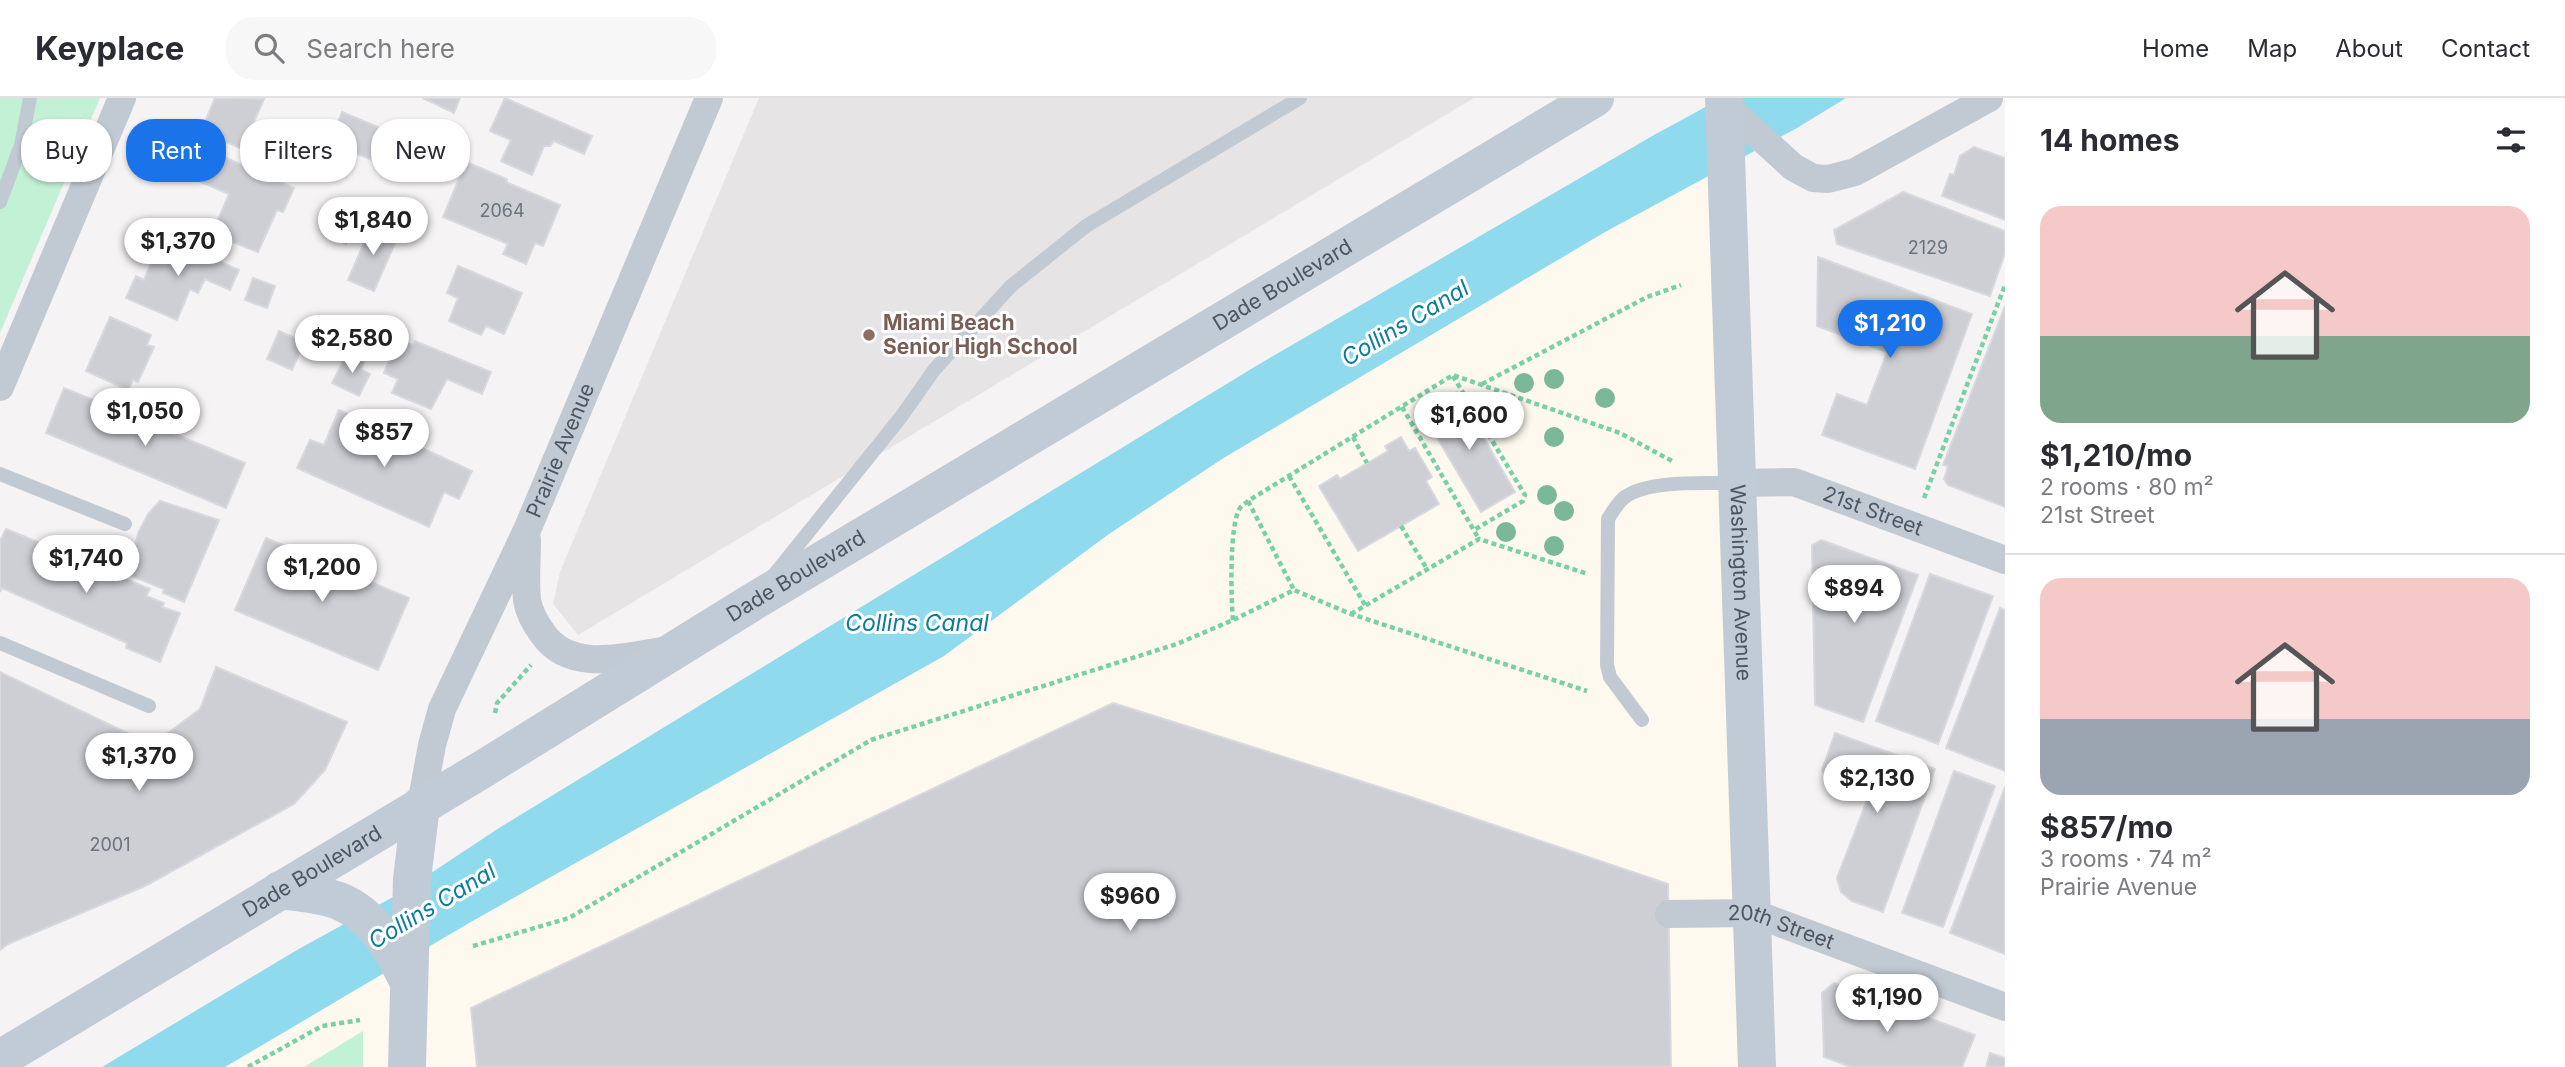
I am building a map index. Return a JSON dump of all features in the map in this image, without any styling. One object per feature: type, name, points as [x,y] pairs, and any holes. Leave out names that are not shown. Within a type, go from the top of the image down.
[{"type":"main road","name":"Dade Boulevard","points":[[0,1059],[751,603],[1595,98]]},
{"type":"main road","name":"Washington Avenue","points":[[1724,101],[1757,1067]]},
{"type":"main road","points":[[407,1067],[412,879],[421,805]]},
{"type":"main road","points":[[280,890],[330,898],[352,909],[373,925],[408,973]]},
{"type":"street","points":[[0,387],[122,98]]},
{"type":"street","name":"Prairie Avenue","points":[[421,805],[442,709],[527,530],[709,98]]},
{"type":"street","points":[[1724,101],[1793,167],[1813,178],[1838,178],[1855,172],[1989,98]]},
{"type":"street","name":"21st Street","points":[[1738,483],[1794,482],[2005,560]]},
{"type":"street","points":[[527,530],[527,600],[532,619],[548,641],[560,651],[584,660],[676,650]]},
{"type":"street","name":"20th Street","points":[[1669,914],[1753,913],[2005,1007]]},
{"type":"lane","points":[[0,202],[21,145],[30,98]]},
{"type":"lane","points":[[751,603],[901,417],[934,370],[1012,286],[1086,226],[1300,98]]},
{"type":"lane","points":[[0,474],[125,524]]},
{"type":"lane","points":[[1642,720],[1610,677],[1607,665],[1608,519],[1625,496],[1639,490],[1664,485],[1738,483]]},
{"type":"lane","points":[[0,643],[149,706]]},
{"type":"path","points":[[1480,385],[1647,297],[1681,285]]},
{"type":"path","points":[[1924,498],[2005,285]]},
{"type":"path","points":[[1453,375],[1619,433],[1672,460]]},
{"type":"path","points":[[1233,620],[1231,601],[1234,527],[1240,509],[1248,501],[1453,375]]},
{"type":"path","points":[[1453,375],[1524,495],[1523,501],[1474,530]]},
{"type":"path","points":[[1402,407],[1479,539],[1584,574]]},
{"type":"path","points":[[1353,437],[1367,463]]},
{"type":"path","points":[[1289,476],[1365,606]]},
{"type":"path","points":[[1248,501],[1294,590],[1351,614],[1587,691]]},
{"type":"path","points":[[1401,526],[1427,569]]},
{"type":"path","points":[[1351,614],[1479,539]]},
{"type":"path","points":[[473,946],[569,918],[872,740],[1177,644],[1294,590]]},
{"type":"path","points":[[491,707],[533,663]]},
{"type":"path","points":[[495,713],[496,703]]},
{"type":"path","points":[[248,1067],[322,1026],[360,1020]]},
{"type":"shaded area","name":"Miami Beach Senior High School","points":[[759,98],[1474,98],[578,635],[553,604],[560,572]]},
{"type":"shaded area","points":[[1738,160],[1764,1067],[225,1067],[469,923],[944,656],[1109,534],[1222,459],[1605,232]]},
{"type":"green space","points":[[0,98],[100,98],[91,119],[21,119],[21,182],[64,182],[0,333]]},
{"type":"green space","points":[[363,1031],[363,1067],[304,1067]]},
{"type":"water","name":"Collins Canal","points":[[1722,98],[1846,98],[1797,128],[1605,232],[1222,459],[1109,534],[944,656],[469,923],[225,1067],[102,1067],[297,950],[404,891],[499,828],[1256,366]]},
{"type":"building","points":[[215,98],[264,99],[255,119],[240,119],[240,148],[226,142],[226,119],[206,119]]},
{"type":"building","points":[[423,98],[460,98],[454,113]]},
{"type":"building","points":[[505,98],[592,136],[584,154],[554,141],[550,146],[544,146],[532,175],[501,161],[511,140],[490,131]]},
{"type":"building","points":[[342,112],[371,124],[371,160],[357,154],[357,119],[339,119]]},
{"type":"building","points":[[1974,147],[2005,158],[2005,220],[1942,196],[1950,174],[1954,175],[1960,156]]},
{"type":"building","points":[[226,158],[240,164],[240,182],[280,182],[294,188],[283,212],[277,210],[258,252],[212,234],[229,194],[201,182],[226,182]]},
{"type":"building","points":[[470,164],[560,205],[543,246],[535,243],[526,264],[503,254],[508,244],[443,217],[458,182],[470,182]]},
{"type":"building","points":[[1903,192],[2005,231],[2005,253],[1990,296],[1837,244],[1834,230]]},
{"type":"building","points":[[345,208],[360,214],[346,244],[332,237]]},
{"type":"building","points":[[373,222],[399,234],[374,291],[348,280]]},
{"type":"building","points":[[162,236],[239,270],[230,290],[205,279],[198,293],[190,289],[177,320],[126,298],[136,276],[144,280]]},
{"type":"building","points":[[1818,257],[1972,314],[1915,469],[1822,435],[1837,394],[1867,405],[1887,352],[1817,326]]},
{"type":"building","points":[[458,266],[522,293],[504,334],[486,326],[481,335],[449,321],[458,298],[447,293]]},
{"type":"building","points":[[253,278],[275,286],[267,308],[245,300]]},
{"type":"building","points":[[2005,306],[2005,507],[1948,485],[1944,479],[1948,466],[1943,465]]},
{"type":"building","points":[[110,317],[151,335],[147,345],[154,347],[138,382],[133,380],[128,390],[86,371]]},
{"type":"building","points":[[279,331],[304,342],[292,370],[267,359]]},
{"type":"building","points":[[398,339],[413,345],[415,341],[491,372],[482,394],[447,379],[431,409],[392,393],[398,379],[384,373]]},
{"type":"building","points":[[348,352],[365,360],[361,369],[370,374],[359,396],[332,383]]},
{"type":"building","points":[[64,388],[245,463],[226,508],[46,433]]},
{"type":"building","points":[[1457,392],[1515,492],[1481,512],[1422,412]]},
{"type":"building","points":[[339,410],[472,471],[459,499],[444,492],[429,527],[297,468],[310,440],[324,445]]},
{"type":"building","points":[[1401,437],[1409,451],[1415,448],[1432,477],[1426,481],[1439,504],[1358,551],[1319,486],[1337,475],[1340,479],[1388,451],[1385,446]]},
{"type":"building","points":[[160,501],[219,520],[184,602],[163,593],[164,589],[129,575],[138,533],[148,514]]},
{"type":"building","points":[[6,529],[74,557],[71,566],[93,575],[96,567],[150,589],[146,596],[164,603],[162,607],[180,613],[160,662],[126,648],[127,643],[2,588],[0,592],[0,541]]},
{"type":"building","points":[[266,538],[409,598],[378,670],[235,610]]},
{"type":"building","points":[[1821,540],[1918,575],[1863,722],[1815,705],[1812,545]]},
{"type":"building","points":[[1930,574],[1993,596],[1938,744],[1876,721]]},
{"type":"building","points":[[2000,608],[2005,610],[2005,771],[1946,748]]},
{"type":"building","points":[[216,667],[347,722],[325,770],[294,804],[145,886],[8,944],[0,950],[0,672],[152,745],[200,709]]},
{"type":"building","points":[[1113,703],[1411,797],[1668,884],[1671,1067],[477,1067],[471,1008]]},
{"type":"building","points":[[1835,733],[1935,769],[1883,912],[1852,901],[1841,892],[1837,878],[1869,795],[1826,778],[1822,770]]},
{"type":"building","points":[[1954,771],[1995,786],[1943,927],[1902,913]]},
{"type":"building","points":[[2005,787],[2005,954],[1950,933]]},
{"type":"building","points":[[1834,983],[1975,1035],[1962,1067],[1851,1067],[1824,1057],[1822,993]]},
{"type":"building","points":[[1990,1053],[2005,1058],[2005,1067],[1986,1067]]},
{"type":"place","name":"Miami Beach Senior High School","points":[[869,335]]}]
